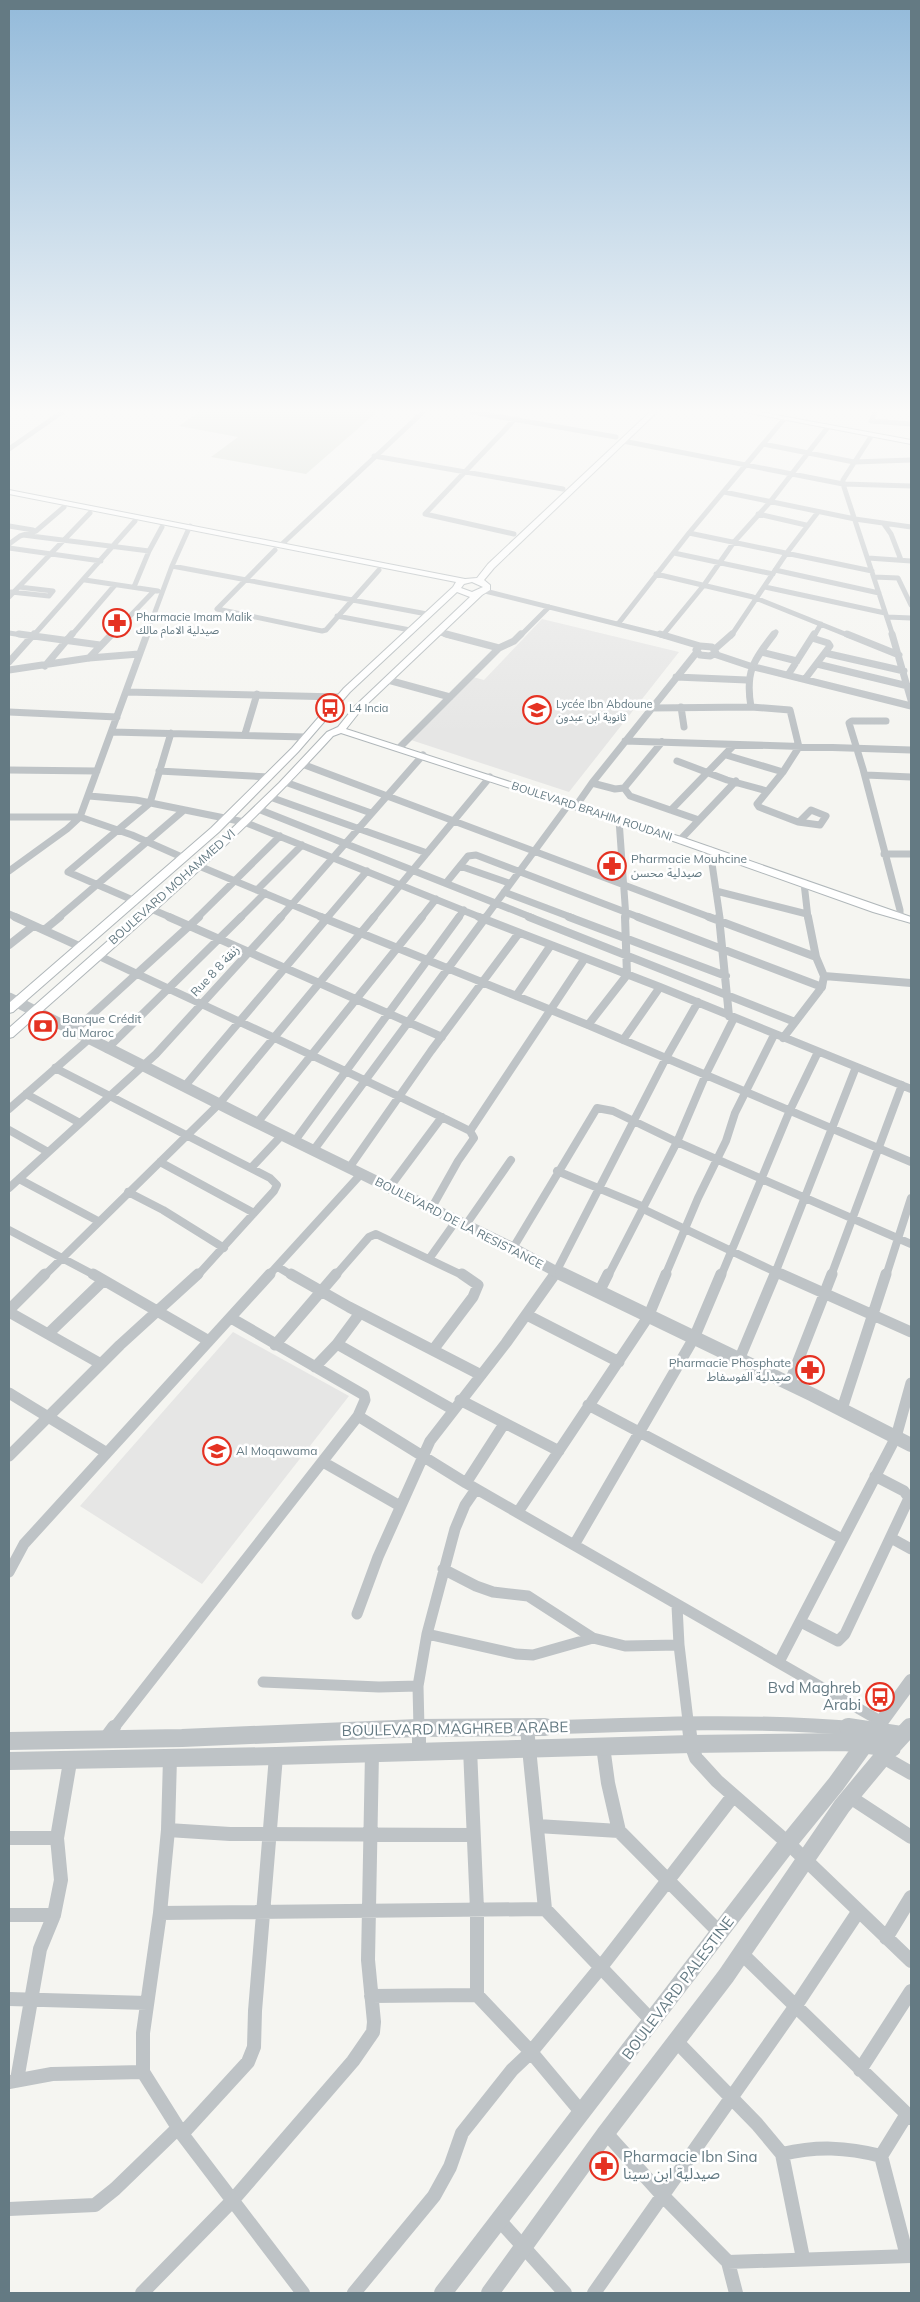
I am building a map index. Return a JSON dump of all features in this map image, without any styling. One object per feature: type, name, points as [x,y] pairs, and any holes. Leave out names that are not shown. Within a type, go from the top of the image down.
[{"type":"main road","points":[[125,519],[162,527],[188,529]]},
{"type":"main road","points":[[142,519],[466,582]]},
{"type":"main road","name":"BOULEVARD MOHAMMED VI","points":[[479,567],[530,519]]},
{"type":"main road","name":"BOULEVARD MOHAMMED VI","points":[[12,1003],[81,947],[184,858],[269,777],[318,725],[339,698],[410,630],[466,582],[491,566],[538,519]]},
{"type":"main road","points":[[278,547],[378,570],[486,585],[482,592],[437,632],[358,708],[342,728],[330,734],[319,732],[318,725]]},
{"type":"main road","points":[[466,582],[467,594],[482,592]]},
{"type":"main road","name":"BOULEVARD BRAHIM ROUDANI","points":[[318,725],[336,720],[342,728],[710,850],[841,896],[904,913],[911,920]]},
{"type":"main road","name":"BOULEVARD MOHAMMED VI","points":[[9,1034],[149,908],[199,866],[285,782],[330,734]]},
{"type":"street","points":[[9,544],[23,535],[36,531],[50,519]]},
{"type":"street","points":[[9,597],[11,592],[19,587],[84,519]]},
{"type":"street","points":[[307,519],[218,607],[219,611],[318,632],[326,630],[378,570]]},
{"type":"street","points":[[449,519],[514,534]]},
{"type":"street","points":[[618,624],[701,519]]},
{"type":"street","points":[[663,635],[704,585],[734,542],[753,519]]},
{"type":"street","points":[[782,519],[806,525]]},
{"type":"street","points":[[482,592],[663,635],[698,649],[705,656],[715,652],[727,641],[811,519]]},
{"type":"street","points":[[855,519],[899,654],[911,700]]},
{"type":"street","points":[[857,519],[911,528]]},
{"type":"street","points":[[9,662],[101,561],[134,521]]},
{"type":"street","points":[[884,524],[891,534],[901,560]]},
{"type":"street","points":[[9,526],[36,531]]},
{"type":"street","points":[[134,587],[162,527]]},
{"type":"street","points":[[9,871],[67,829],[80,817],[172,566],[188,529]]},
{"type":"street","points":[[689,533],[898,578],[911,605]]},
{"type":"street","points":[[23,535],[149,552]]},
{"type":"street","points":[[9,548],[101,561]]},
{"type":"street","points":[[674,553],[878,593]]},
{"type":"street","points":[[868,558],[911,561]]},
{"type":"street","points":[[172,566],[427,614]]},
{"type":"street","points":[[656,574],[758,598],[899,654]]},
{"type":"street","points":[[84,580],[163,592]]},
{"type":"street","points":[[45,666],[115,585]]},
{"type":"street","points":[[19,587],[53,591],[51,594]]},
{"type":"street","points":[[765,587],[886,615],[911,618]]},
{"type":"street","points":[[89,658],[154,590]]},
{"type":"street","points":[[11,592],[68,596]]},
{"type":"street","points":[[400,747],[499,648],[514,641],[549,607]]},
{"type":"street","points":[[337,616],[410,630]]},
{"type":"street","points":[[788,675],[822,624]]},
{"type":"street","points":[[437,632],[499,648]]},
{"type":"street","points":[[751,707],[747,680],[750,666],[776,632]]},
{"type":"street","points":[[9,633],[100,645]]},
{"type":"street","points":[[805,679],[830,644],[812,638]]},
{"type":"street","points":[[313,1151],[496,904],[533,851],[592,783],[698,649],[708,646],[715,652],[750,666],[911,706]]},
{"type":"street","points":[[761,652],[797,661]]},
{"type":"street","points":[[825,653],[904,671]]},
{"type":"street","points":[[9,670],[89,658],[139,654]]},
{"type":"street","points":[[817,664],[908,686]]},
{"type":"street","points":[[676,677],[747,680]]},
{"type":"street","points":[[388,680],[450,697]]},
{"type":"street","points":[[126,692],[257,694],[339,698]]},
{"type":"street","points":[[245,734],[257,694]]},
{"type":"street","points":[[651,708],[751,707],[790,710],[799,747],[757,806],[800,821]]},
{"type":"street","points":[[681,708],[684,727]]},
{"type":"street","points":[[9,712],[117,717]]},
{"type":"street","points":[[886,721],[850,721],[866,775],[884,854],[904,913]]},
{"type":"street","points":[[112,732],[245,734],[306,738]]},
{"type":"street","points":[[135,901],[68,872],[150,803],[158,771],[171,733]]},
{"type":"street","points":[[625,741],[911,750]]},
{"type":"street","points":[[592,783],[616,789],[624,788],[662,742]]},
{"type":"street","points":[[671,810],[734,745]]},
{"type":"street","name":"Rue 8 8 زنقة","points":[[9,1188],[144,1066],[249,952],[423,755]]},
{"type":"street","points":[[726,755],[783,772]]},
{"type":"street","points":[[677,761],[766,793]]},
{"type":"street","points":[[302,764],[816,957]]},
{"type":"street","points":[[9,770],[97,772]]},
{"type":"street","points":[[158,771],[269,777]]},
{"type":"street","points":[[866,775],[911,777]]},
{"type":"street","points":[[101,1364],[49,1332],[9,1311],[98,1221],[219,1104],[490,777]]},
{"type":"street","points":[[680,840],[732,781]]},
{"type":"street","points":[[285,782],[371,813]]},
{"type":"street","points":[[624,788],[630,796],[699,820]]},
{"type":"street","points":[[89,796],[126,798],[244,822],[907,1087],[878,1148],[825,1293],[789,1384]]},
{"type":"street","points":[[270,797],[427,854]]},
{"type":"street","points":[[258,809],[795,1022]]},
{"type":"street","points":[[44,930],[99,885],[184,810]]},
{"type":"street","points":[[9,817],[80,817],[119,830],[184,858]]},
{"type":"street","points":[[588,1025],[627,975],[627,939],[619,820]]},
{"type":"street","points":[[74,1031],[237,881],[280,836]]},
{"type":"street","points":[[107,1049],[218,940],[302,845]]},
{"type":"street","points":[[599,1292],[677,1142],[732,1017],[710,850]]},
{"type":"street","points":[[446,883],[468,856],[474,854],[822,987]]},
{"type":"street","points":[[884,854],[911,854]]},
{"type":"street","points":[[199,866],[706,1074],[911,1162]]},
{"type":"street","points":[[460,866],[509,883]]},
{"type":"street","points":[[184,1087],[367,871]]},
{"type":"street","points":[[518,1512],[648,1317],[745,1091],[778,1037],[795,1022],[822,987],[824,976],[816,957],[807,914],[804,883]]},
{"type":"street","points":[[716,891],[807,914]]},
{"type":"street","points":[[504,892],[726,976]]},
{"type":"street","points":[[257,1123],[436,899]]},
{"type":"street","points":[[149,908],[442,1037]]},
{"type":"street","points":[[294,1142],[464,910]]},
{"type":"street","points":[[9,914],[81,947]]},
{"type":"street","points":[[9,945],[33,926]]},
{"type":"street","points":[[349,1168],[519,933]]},
{"type":"street","points":[[516,996],[551,945]]},
{"type":"street","points":[[97,955],[347,1070],[470,1131],[474,1138],[458,1161],[431,1209]]},
{"type":"street","points":[[470,1131],[585,958]]},
{"type":"street","points":[[824,976],[911,983]]},
{"type":"street","points":[[623,1040],[660,987]]},
{"type":"street","points":[[357,1614],[400,1506],[430,1441],[452,1409],[528,1314],[557,1272],[598,1188],[666,1058],[698,1002]]},
{"type":"street","name":"BOULEVARD DE LA RESISTANCE","points":[[12,1003],[35,1010],[107,1049],[294,1142],[512,1248],[648,1317],[842,1409],[911,1444]]},
{"type":"street","points":[[9,1109],[89,1039]]},
{"type":"street","points":[[574,1545],[694,1338],[790,1110],[818,1052]]},
{"type":"street","points":[[739,1360],[806,1197],[856,1067]]},
{"type":"street","points":[[9,1456],[101,1364],[189,1284],[224,1248],[274,1191],[276,1185],[274,1180],[55,1068]]},
{"type":"street","points":[[26,1094],[80,1124]]},
{"type":"street","points":[[512,1248],[590,1115],[597,1108],[608,1110],[911,1244]]},
{"type":"street","points":[[389,1188],[442,1117]]},
{"type":"street","points":[[9,1130],[48,1152]]},
{"type":"street","points":[[251,1168],[282,1135]]},
{"type":"street","points":[[428,1258],[460,1223],[511,1160]]},
{"type":"street","points":[[160,1162],[254,1213]]},
{"type":"street","points":[[557,1171],[644,1208],[776,1272],[911,1332]]},
{"type":"street","points":[[9,1572],[13,1555],[361,1174]]},
{"type":"street","points":[[20,1179],[98,1221]]},
{"type":"street","points":[[128,1192],[163,1210],[224,1248]]},
{"type":"street","points":[[842,1409],[911,1198]]},
{"type":"street","points":[[9,1230],[209,1341]]},
{"type":"street","points":[[275,1345],[373,1235],[384,1236],[471,1279],[478,1285],[473,1298],[434,1350]]},
{"type":"street","points":[[278,1267],[360,1313],[481,1375]]},
{"type":"street","points":[[49,1332],[104,1282]]},
{"type":"street","points":[[315,1367],[338,1344],[360,1313]]},
{"type":"street","points":[[528,1314],[619,1362]]},
{"type":"street","points":[[106,1739],[323,1462],[358,1416],[365,1400],[364,1395],[231,1318]]},
{"type":"street","points":[[338,1344],[452,1409]]},
{"type":"street","points":[[779,1662],[896,1437],[911,1383]]},
{"type":"street","points":[[9,1393],[107,1453]]},
{"type":"street","points":[[460,1400],[559,1451]]},
{"type":"street","points":[[588,1405],[842,1539]]},
{"type":"street","points":[[358,1416],[471,1486],[677,1606],[779,1662],[875,1732]]},
{"type":"street","points":[[419,1751],[418,1686],[427,1634],[443,1569],[471,1486],[504,1424]]},
{"type":"street","points":[[323,1462],[400,1506]]},
{"type":"street","points":[[801,1622],[834,1640],[841,1639],[909,1498],[904,1491],[875,1476]]},
{"type":"street","points":[[891,1538],[911,1549]]},
{"type":"street","points":[[443,1569],[476,1586],[493,1592],[528,1596],[593,1638],[625,1646],[679,1644]]},
{"type":"street","points":[[677,1606],[679,1644],[691,1744],[696,1758],[733,1796],[788,1843],[911,1961]]},
{"type":"street","points":[[427,1634],[516,1654],[533,1655],[593,1638]]},
{"type":"street","name":"BOULEVARD PALESTINE","points":[[443,2293],[500,2222],[788,1843],[875,1732],[911,1681]]},
{"type":"street","points":[[263,1682],[379,1687],[418,1686]]},
{"type":"street","name":"BOULEVARD MAGHREB ARABE","points":[[9,1741],[182,1738],[418,1728],[527,1728],[689,1724],[822,1725],[875,1732],[897,1741]]},
{"type":"street","points":[[527,1728],[545,1909],[652,2021]]},
{"type":"street","name":"BOULEVARD MAGHREB ARABE","points":[[9,1761],[70,1762],[691,1744],[875,1732]]},
{"type":"street","points":[[182,1738],[175,1758],[160,1913],[142,2034],[143,2072],[180,2131],[304,2293]]},
{"type":"street","points":[[490,2293],[524,2249],[606,2133],[677,2042],[850,1796],[897,1741],[911,1773]]},
{"type":"street","points":[[603,1746],[608,1783],[619,1831],[666,1881],[720,1933]]},
{"type":"street","points":[[470,1749],[477,1909],[477,1994],[531,2052],[582,2113]]},
{"type":"street","points":[[142,2293],[232,2201],[361,2049],[372,2032],[374,2022],[368,1960],[368,1910],[372,1753]]},
{"type":"street","points":[[9,2209],[95,2205],[115,2190],[180,2131],[244,2068],[254,2047],[255,2011],[276,1756]]},
{"type":"street","points":[[70,1762],[57,1838],[61,1880],[54,1915],[40,1949],[13,2081],[52,2074],[143,2072]]},
{"type":"street","points":[[354,2293],[434,2196],[450,2167],[462,2134],[512,2070],[531,2052],[601,1966],[733,1796]]},
{"type":"street","points":[[850,1796],[911,1837]]},
{"type":"street","points":[[537,1826],[619,1831]]},
{"type":"street","points":[[168,1830],[230,1834],[473,1835]]},
{"type":"street","points":[[9,1838],[57,1838]]},
{"type":"street","points":[[886,1938],[911,1897]]},
{"type":"street","points":[[160,1913],[545,1909]]},
{"type":"street","points":[[594,2293],[795,2007],[858,1912]]},
{"type":"street","points":[[9,1915],[54,1915]]},
{"type":"street","points":[[741,1953],[909,2116],[881,2156]]},
{"type":"street","points":[[860,2070],[911,1992]]},
{"type":"street","points":[[371,1996],[477,1994]]},
{"type":"street","points":[[9,1999],[147,2003]]},
{"type":"street","points":[[677,2042],[782,2154],[803,2258]]},
{"type":"street","points":[[606,2133],[662,2195],[728,2262],[736,2293]]},
{"type":"street","points":[[782,2154],[825,2146],[852,2148],[881,2156]]},
{"type":"street","points":[[728,2262],[803,2258],[909,2256],[881,2156]]},
{"type":"street","points":[[500,2222],[565,2293]]},
{"type":"shaded area","name":"Lycée Ibn Abdoune ثانوية ابن عبدون","points":[[542,619],[679,652],[569,792],[411,740],[473,677],[484,680]]},
{"type":"shaded area","name":"Al Moqawama","points":[[233,1332],[349,1396],[202,1584],[80,1506]]},
{"type":"place","name":"Pharmacie Imam Malik صيدلية الامام مالك","points":[[117,623]]},
{"type":"place","name":"L4 Incia","points":[[330,708]]},
{"type":"place","name":"Lycée Ibn Abdoune ثانوية ابن عبدون","points":[[537,710]]},
{"type":"place","name":"Pharmacie Mouhcine صيدلية محسن","points":[[612,866]]},
{"type":"place","name":"Banque Crédit du Maroc","points":[[43,1026]]},
{"type":"place","name":"Pharmacie Phosphate صيدلية الفوسفاط","points":[[810,1370]]},
{"type":"place","name":"Al Moqawama","points":[[217,1451]]},
{"type":"place","name":"Bvd Maghreb Arabi","points":[[880,1697]]},
{"type":"place","name":"Pharmacie Ibn Sina صيدلية ابن سينا","points":[[604,2166]]}]
